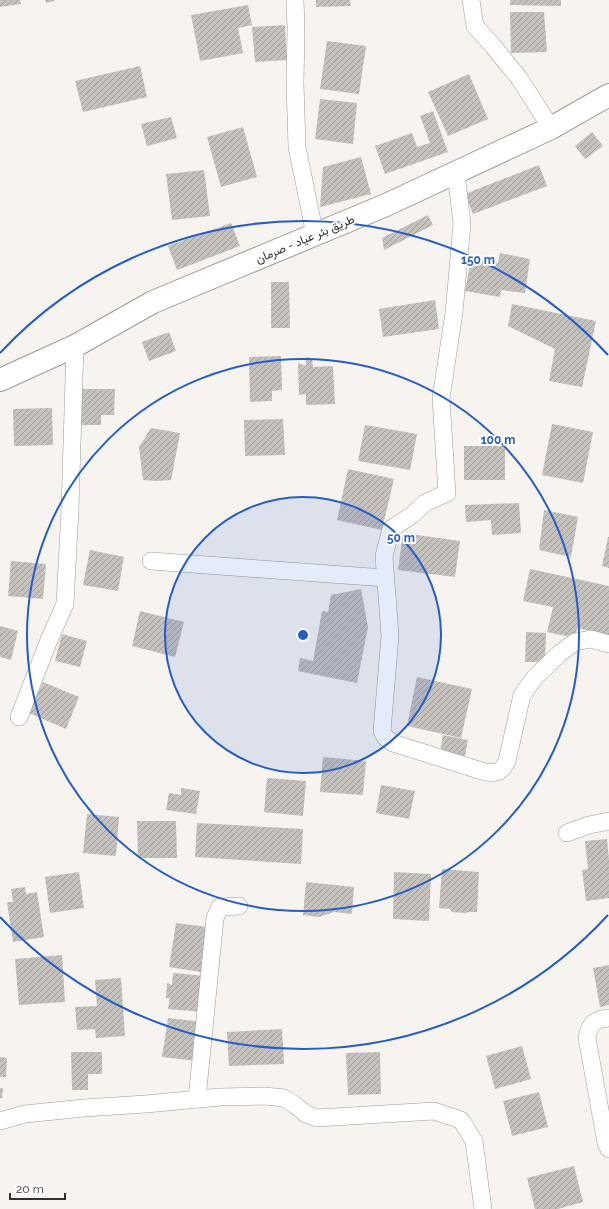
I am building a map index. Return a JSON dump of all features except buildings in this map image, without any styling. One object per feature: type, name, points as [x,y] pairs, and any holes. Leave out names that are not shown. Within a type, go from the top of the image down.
[{"type":"highway","name":"طريق بئر عياد - صرمان","points":[[0,380],[74,346],[153,302],[386,205],[456,173],[552,128],[609,95]]},
{"type":"street","points":[[294,0],[296,29],[295,83],[297,147],[315,235]]},
{"type":"street","points":[[471,0],[475,26],[519,78],[552,128]]},
{"type":"street","points":[[456,173],[462,224],[454,313],[441,398],[447,493],[425,504],[391,529],[384,556],[390,636],[382,730],[385,737],[393,743],[485,772],[498,773],[502,770],[507,761],[522,695],[535,678],[559,654],[575,642],[591,639],[609,644]]},
{"type":"street","points":[[19,716],[65,604],[70,501],[74,346]]},
{"type":"street","points":[[151,561],[385,578]]},
{"type":"street","points":[[567,833],[590,825],[609,821]]},
{"type":"street","points":[[198,1099],[215,918],[220,907],[239,906]]},
{"type":"street","points":[[609,1018],[596,1021],[591,1025],[587,1038],[606,1143],[609,1150]]},
{"type":"street","points":[[0,1121],[25,1114],[220,1097],[265,1096],[284,1098],[306,1114],[317,1118],[434,1111],[461,1120],[474,1141],[483,1209]]}]
